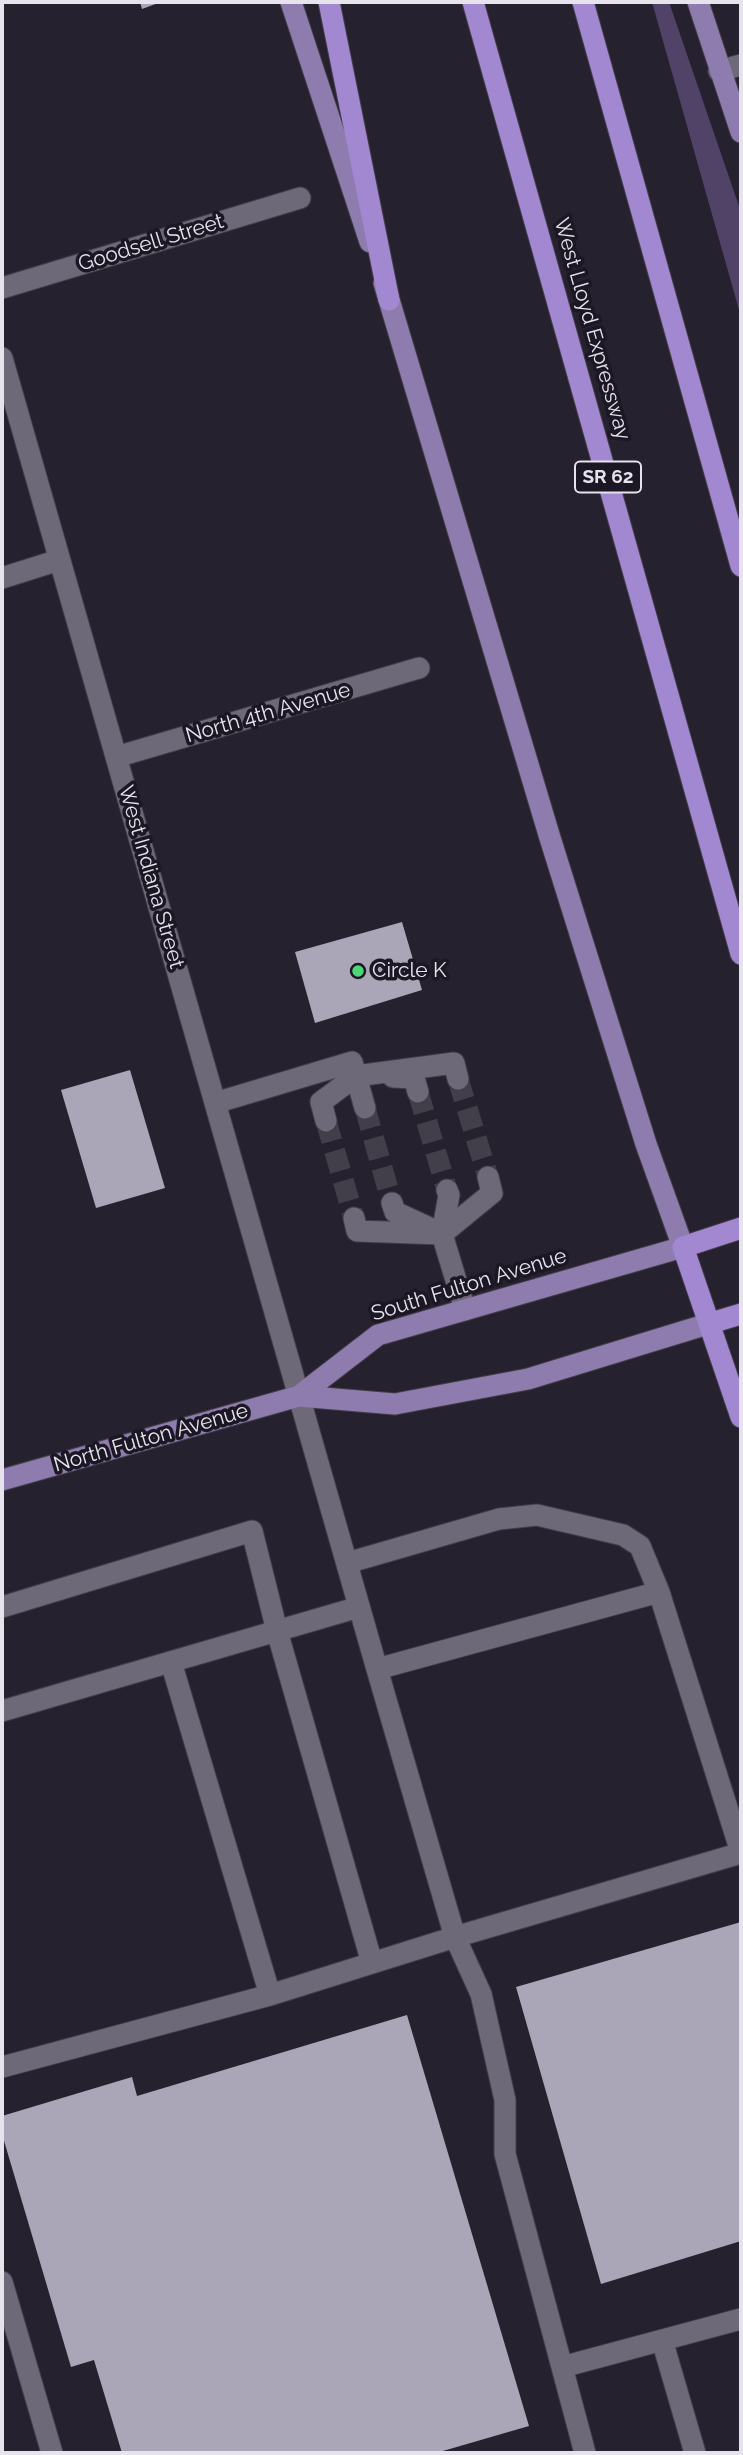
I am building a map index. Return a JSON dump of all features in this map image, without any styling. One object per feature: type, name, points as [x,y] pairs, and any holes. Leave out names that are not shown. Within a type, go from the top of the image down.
[{"type":"highway","points":[[329,2],[389,300]]},
{"type":"highway","name":"West Lloyd Expressway","points":[[473,2],[741,954]]},
{"type":"highway","points":[[583,2],[741,566]]},
{"type":"highway","name":"South Fulton Avenue","points":[[683,1247],[741,1228]]},
{"type":"highway","points":[[683,1247],[741,1417]]},
{"type":"highway","points":[[711,1323],[741,1314]]},
{"type":"main road","points":[[291,2],[389,300],[550,838],[646,1144],[683,1247]]},
{"type":"main road","points":[[698,2],[741,132]]},
{"type":"main road","name":"South Fulton Avenue","points":[[299,1396],[378,1335],[683,1247]]},
{"type":"main road","points":[[299,1396],[395,1404],[528,1379],[711,1323]]},
{"type":"main road","name":"North Fulton Avenue","points":[[2,1480],[299,1396]]},
{"type":"street","points":[[719,71],[741,65]]},
{"type":"street","name":"Goodsell Street","points":[[2,288],[300,198]]},
{"type":"street","name":"West Indiana Street","points":[[2,358],[455,1937],[481,1994],[505,2100],[505,2154],[585,2453]]},
{"type":"street","points":[[2,578],[59,560]]},
{"type":"street","name":"North 4th Avenue","points":[[116,757],[419,668]]},
{"type":"street","points":[[215,1103],[352,1062],[365,1108]]},
{"type":"street","points":[[326,1121],[321,1102],[356,1076],[454,1063],[458,1079]]},
{"type":"street","points":[[356,1076],[414,1078],[418,1092]]},
{"type":"street","points":[[354,1218],[358,1231],[442,1234],[492,1194],[488,1177]]},
{"type":"street","points":[[447,1190],[449,1195],[442,1234],[465,1310]]},
{"type":"street","points":[[392,1203],[395,1212],[442,1234]]},
{"type":"street","points":[[2,2067],[270,1995],[455,1937],[741,1853],[659,1592],[640,1546],[623,1535],[537,1515],[499,1520],[347,1563]]},
{"type":"street","points":[[2,1607],[253,1531],[277,1631],[372,1963]]},
{"type":"street","points":[[377,1669],[659,1592]]},
{"type":"street","points":[[2,1711],[359,1607]]},
{"type":"street","points":[[171,1662],[270,1995]]},
{"type":"street","points":[[2,2282],[52,2453]]},
{"type":"street","points":[[562,2367],[741,2319]]},
{"type":"street","points":[[662,2340],[695,2453]]},
{"type":"shaded area","points":[[652,2],[669,2],[741,212],[741,317]]},
{"type":"building","points":[[140,2],[161,2],[142,9]]},
{"type":"building","name":"Circle K","points":[[402,922],[422,990],[315,1023],[295,952]]},
{"type":"building","points":[[130,1070],[165,1188],[96,1208],[61,1090]]},
{"type":"building","points":[[741,1922],[741,2241],[601,2284],[516,1987]]},
{"type":"building","points":[[407,2015],[529,2426],[436,2453],[122,2453],[94,2360],[71,2367],[2,2134],[2,2116],[132,2077],[137,2096]]},
{"type":"tunnel","points":[[458,1079],[488,1177]]},
{"type":"tunnel","points":[[418,1092],[447,1190]]},
{"type":"tunnel","points":[[365,1108],[392,1203]]},
{"type":"tunnel","points":[[326,1121],[354,1218]]},
{"type":"place","name":"Circle K","points":[[358,971]]}]
